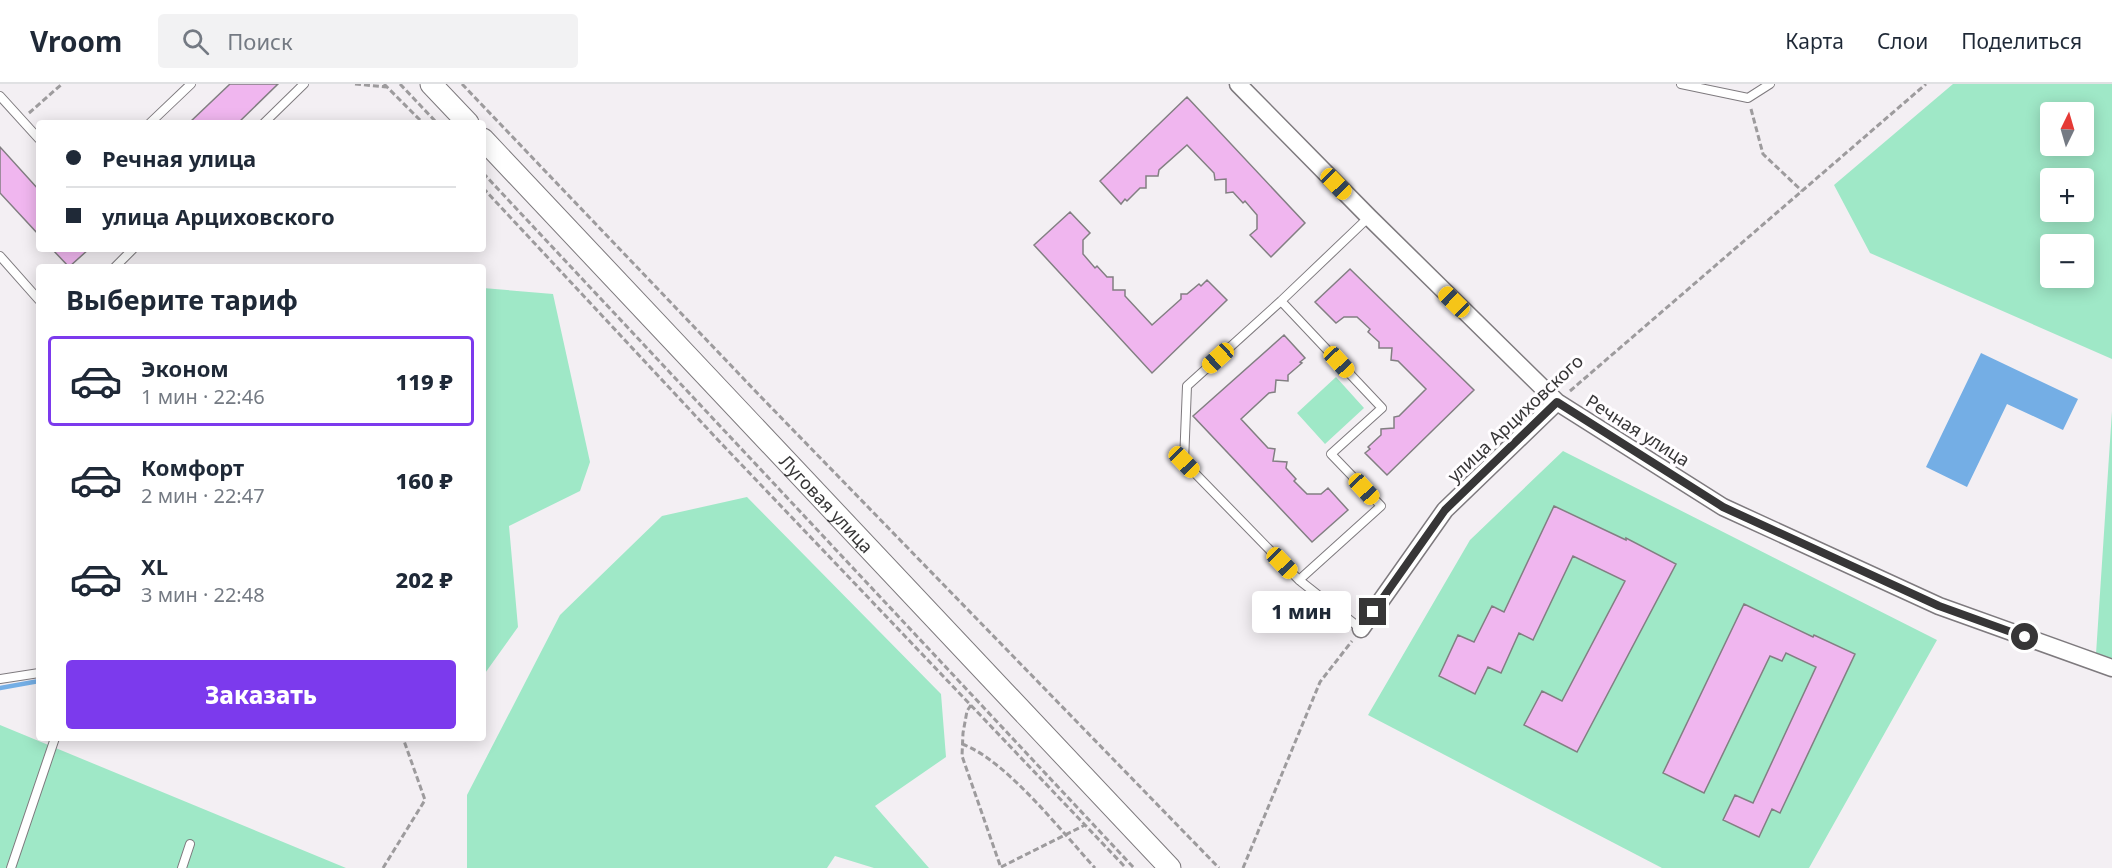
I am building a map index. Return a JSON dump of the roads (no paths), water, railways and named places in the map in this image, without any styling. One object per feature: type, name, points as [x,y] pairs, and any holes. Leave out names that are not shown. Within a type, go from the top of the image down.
[{"type":"street","points":[[431,84],[465,120]]},
{"type":"street","name":"Речная улица","points":[[1238,84],[1369,218],[1557,402],[1723,507],[1939,606],[2112,668]]},
{"type":"street","name":"Луговая улица","points":[[486,142],[1170,868]]},
{"type":"street","name":"улица Арциховского","points":[[1362,629],[1445,510],[1557,402]]},
{"type":"lane","points":[[153,120],[191,84]]},
{"type":"lane","points":[[267,120],[304,84]]},
{"type":"lane","points":[[1681,84],[1748,98],[1770,84]]},
{"type":"lane","points":[[0,96],[36,136]]},
{"type":"lane","points":[[1362,629],[1299,580],[1184,462],[1187,386],[1369,218]]},
{"type":"lane","points":[[118,264],[130,252]]},
{"type":"lane","points":[[0,256],[36,297]]},
{"type":"lane","points":[[1281,301],[1382,408],[1331,454],[1381,506],[1299,580]]},
{"type":"lane","points":[[0,680],[36,674]]},
{"type":"lane","points":[[11,868],[54,741]]},
{"type":"lane","points":[[182,868],[190,844]]},
{"type":"water","points":[[1981,353],[2078,399],[2063,430],[2007,404],[1967,487],[1926,467]]},
{"type":"waterway","points":[[0,688],[36,682]]}]
